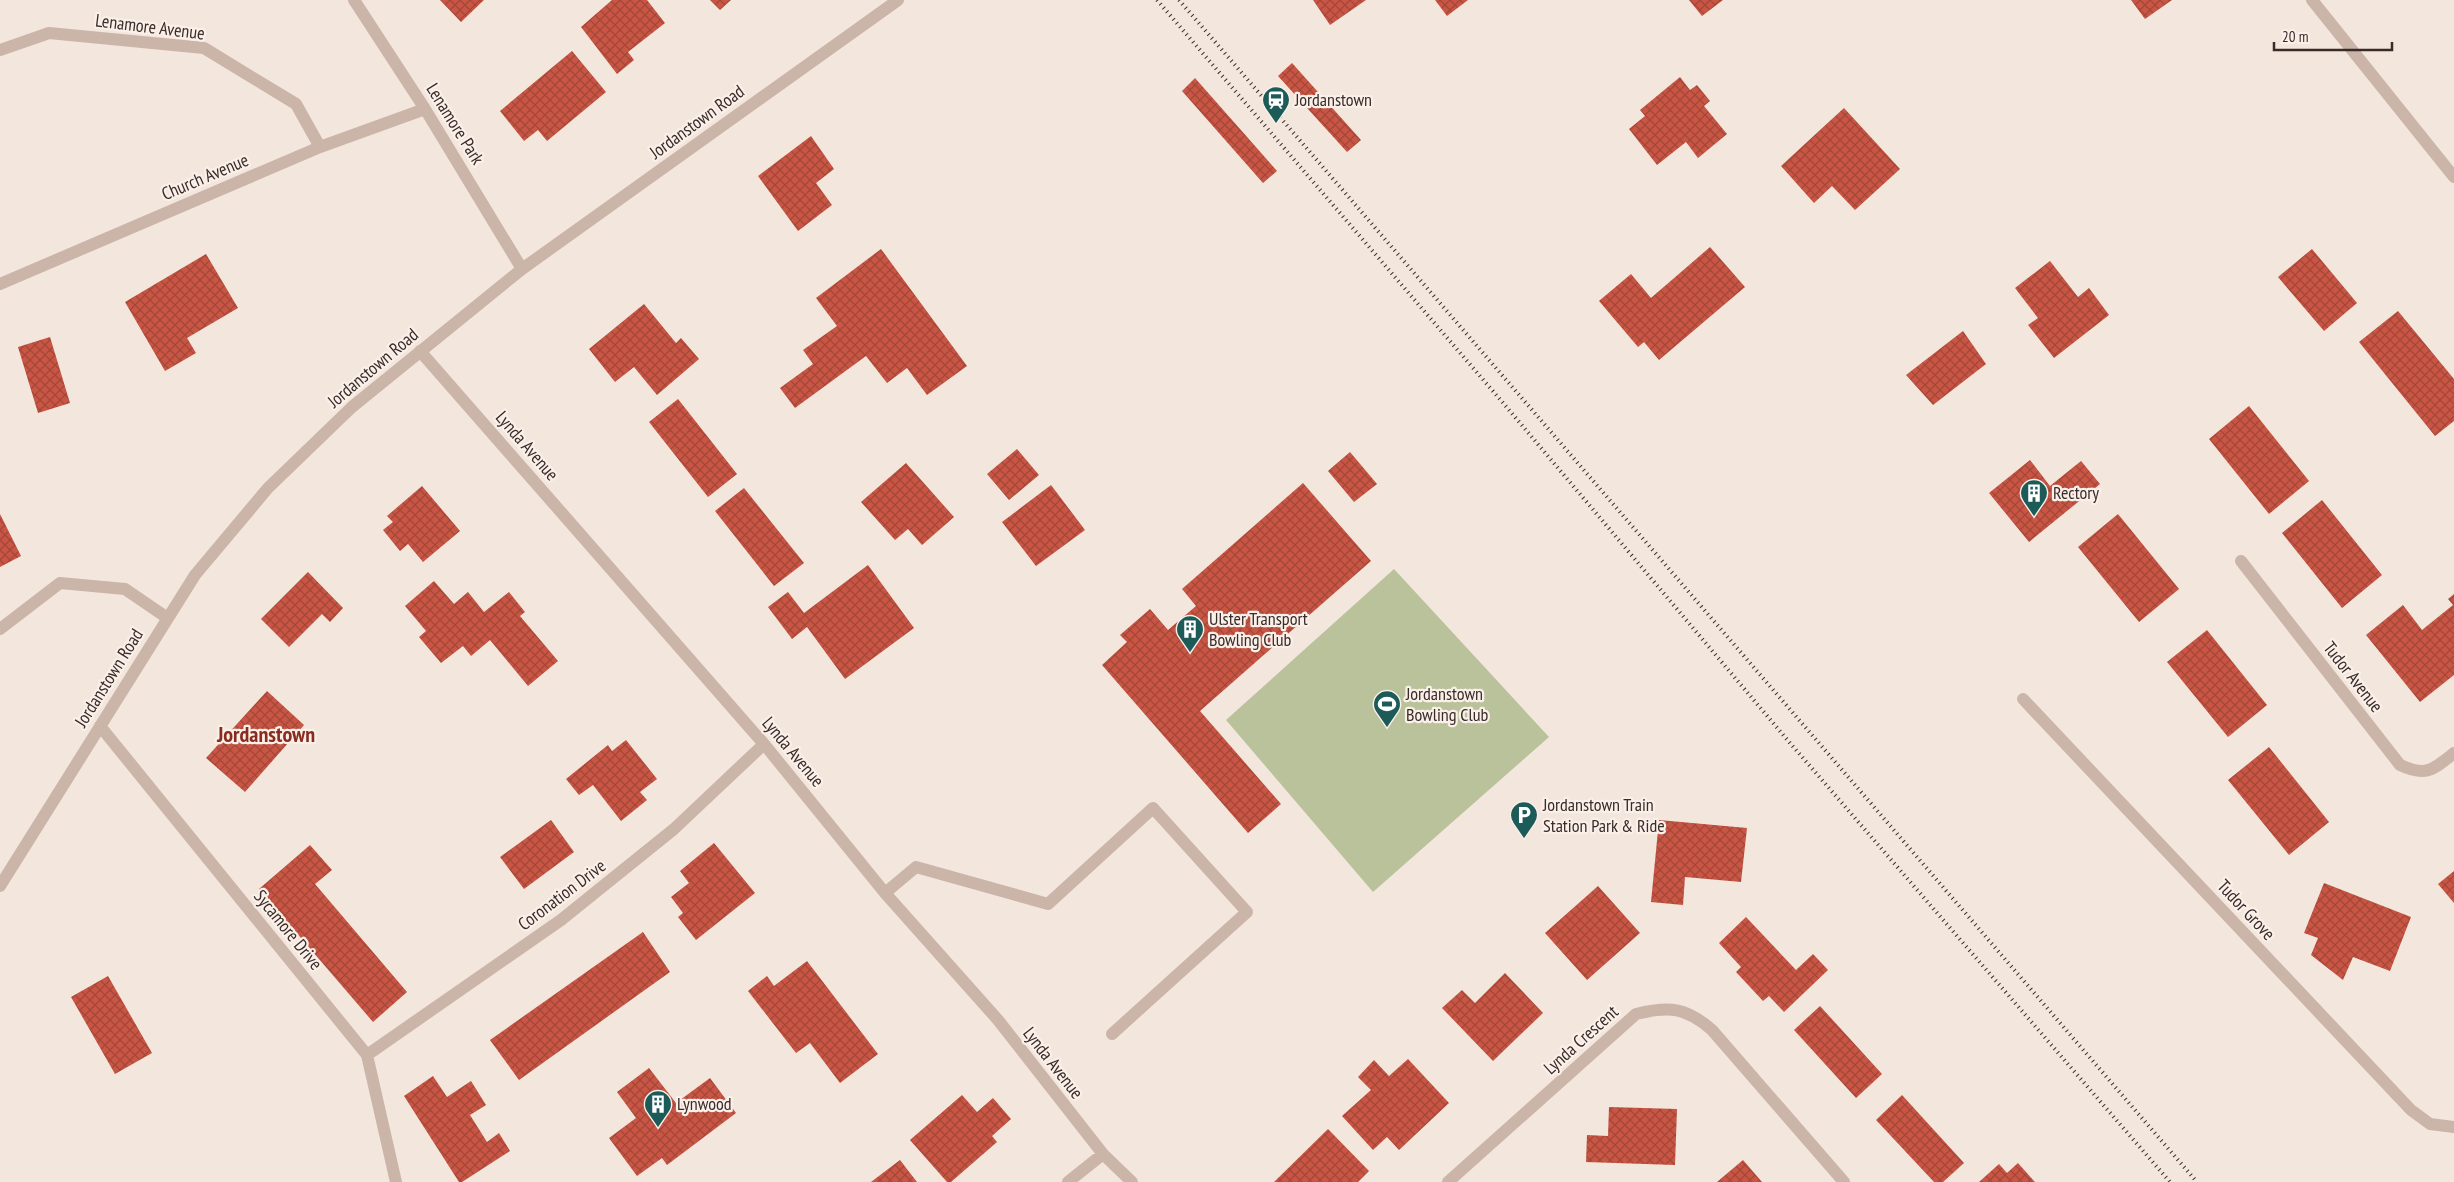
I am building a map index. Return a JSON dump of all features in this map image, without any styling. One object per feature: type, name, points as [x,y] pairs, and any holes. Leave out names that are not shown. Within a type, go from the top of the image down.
[{"type":"street","name":"Lenamore Park","points":[[354,0],[425,108],[522,269]]},
{"type":"street","name":"Jordanstown Road","points":[[0,886],[166,617],[195,574],[268,488],[352,407],[522,269],[898,0]]},
{"type":"street","points":[[2312,0],[2454,178]]},
{"type":"street","name":"Lenamore Avenue","points":[[0,50],[49,33],[204,48],[296,104],[320,147]]},
{"type":"street","name":"Church Avenue","points":[[0,284],[320,147],[425,108]]},
{"type":"street","name":"Lynda Avenue","points":[[420,351],[764,744],[885,893],[998,1020],[1103,1154],[1132,1182]]},
{"type":"street","name":"Tudor Avenue","points":[[2241,561],[2400,765],[2420,772],[2428,771],[2454,753]]},
{"type":"street","points":[[0,629],[60,583],[125,589],[166,617]]},
{"type":"street","name":"Tudor Grove","points":[[2023,699],[2412,1110],[2430,1124],[2454,1127]]},
{"type":"street","name":"Sycamore Drive","points":[[100,726],[367,1055],[396,1182]]},
{"type":"street","name":"Coronation Drive","points":[[367,1055],[561,920],[674,830],[764,744]]},
{"type":"street","points":[[885,893],[916,867],[1048,904],[1154,808],[1247,912],[1112,1034]]},
{"type":"street","name":"Lynda Crescent","points":[[1448,1182],[1636,1014],[1659,1008],[1684,1010],[1700,1019],[1712,1030],[1844,1182]]},
{"type":"street","points":[[1068,1182],[1103,1154]]},
{"type":"green space","name":"Jordanstown Bowling Club","points":[[1394,569],[1549,737],[1373,892],[1226,720]]},
{"type":"building","points":[[440,0],[484,0],[461,22]]},
{"type":"building","points":[[612,0],[647,0],[665,23],[628,52],[634,60],[617,74],[581,27]]},
{"type":"building","points":[[710,0],[731,0],[720,10]]},
{"type":"building","points":[[1313,0],[1366,0],[1330,25]]},
{"type":"building","points":[[1435,0],[1468,0],[1447,16]]},
{"type":"building","points":[[1689,0],[1723,0],[1702,16]]},
{"type":"building","points":[[2131,0],[2172,0],[2145,19]]},
{"type":"building","points":[[572,51],[606,92],[547,141],[538,130],[524,141],[500,111]]},
{"type":"building","points":[[1292,63],[1361,140],[1347,152],[1278,76]]},
{"type":"building","points":[[1680,77],[1690,90],[1697,85],[1710,101],[1704,106],[1727,134],[1698,158],[1686,142],[1657,165],[1629,129],[1645,116],[1640,110]]},
{"type":"building","points":[[1195,78],[1277,171],[1263,183],[1182,91]]},
{"type":"building","points":[[1844,108],[1900,169],[1855,210],[1832,186],[1814,203],[1781,166]]},
{"type":"building","points":[[811,136],[834,169],[816,183],[832,205],[798,231],[758,176]]},
{"type":"building","points":[[1710,247],[1745,287],[1659,360],[1644,342],[1638,347],[1599,301],[1631,274],[1651,298]]},
{"type":"building","points":[[881,249],[967,366],[927,395],[907,368],[887,383],[866,356],[795,408],[780,388],[813,364],[803,350],[837,326],[816,298]]},
{"type":"building","points":[[2312,249],[2357,303],[2324,331],[2278,277]]},
{"type":"building","points":[[206,254],[238,308],[187,338],[196,353],[165,371],[125,302]]},
{"type":"building","points":[[2050,261],[2078,297],[2089,288],[2109,315],[2054,358],[2028,325],[2038,318],[2015,288]]},
{"type":"building","points":[[644,304],[676,343],[681,338],[699,359],[657,395],[634,367],[615,382],[589,349]]},
{"type":"building","points":[[2398,311],[2454,379],[2454,421],[2435,436],[2359,342]]},
{"type":"building","points":[[1963,331],[1986,364],[1933,405],[1906,375]]},
{"type":"building","points":[[50,337],[70,403],[38,413],[18,347]]},
{"type":"building","points":[[678,399],[737,474],[708,497],[649,422]]},
{"type":"building","points":[[2249,406],[2309,481],[2269,514],[2209,439]]},
{"type":"building","points":[[1017,449],[1039,475],[1009,500],[987,474]]},
{"type":"building","points":[[1350,452],[1377,484],[1354,502],[1328,471]]},
{"type":"building","name":"Rectory","points":[[2030,460],[2050,486],[2081,461],[2100,484],[2029,542],[1989,493]]},
{"type":"building","points":[[906,463],[954,517],[922,545],[908,529],[895,540],[861,502]]},
{"type":"building","name":"Ulster Transport Bowling Club","points":[[1303,483],[1371,561],[1200,711],[1281,804],[1248,833],[1102,665],[1127,642],[1120,635],[1150,609],[1168,630],[1196,606],[1182,589]]},
{"type":"building","points":[[1051,485],[1085,530],[1036,566],[1002,522]]},
{"type":"building","points":[[422,486],[460,531],[423,562],[408,544],[400,551],[383,530],[393,522],[387,516]]},
{"type":"building","points":[[744,488],[804,563],[774,586],[715,511]]},
{"type":"building","points":[[2322,500],[2382,575],[2342,608],[2282,533]]},
{"type":"building","points":[[0,514],[21,556],[0,567]]},
{"type":"building","points":[[2118,514],[2179,589],[2139,622],[2078,547]]},
{"type":"building","points":[[868,565],[914,628],[845,679],[807,627],[792,639],[768,607],[788,592],[804,613]]},
{"type":"building","points":[[308,572],[343,608],[330,622],[322,614],[289,647],[261,619]]},
{"type":"building","points":[[434,581],[454,604],[468,592],[484,612],[509,592],[525,612],[520,616],[558,661],[528,686],[490,640],[471,656],[463,646],[441,663],[419,637],[426,631],[405,606]]},
{"type":"building","points":[[2454,594],[2454,675],[2420,702],[2366,635],[2403,605],[2422,630],[2453,605],[2448,599]]},
{"type":"building","points":[[2207,630],[2267,705],[2228,737],[2167,662]]},
{"type":"building","points":[[267,691],[304,725],[245,792],[206,758]]},
{"type":"building","points":[[626,740],[657,779],[640,792],[647,800],[621,821],[593,785],[579,795],[566,779],[608,745],[612,751]]},
{"type":"building","points":[[2269,747],[2329,822],[2289,855],[2228,780]]},
{"type":"building","points":[[551,820],[574,852],[524,889],[500,857]]},
{"type":"building","points":[[1659,820],[1747,828],[1741,882],[1685,877],[1683,905],[1651,902]]},
{"type":"building","points":[[714,843],[755,893],[696,940],[678,917],[683,913],[671,897],[689,883],[680,871]]},
{"type":"building","points":[[310,845],[332,870],[315,884],[407,992],[373,1022],[259,889]]},
{"type":"building","points":[[2454,871],[2454,903],[2438,884]]},
{"type":"building","points":[[2324,883],[2411,917],[2390,971],[2353,957],[2343,980],[2311,955],[2318,938],[2304,933]]},
{"type":"building","points":[[1598,886],[1640,933],[1587,980],[1545,933]]},
{"type":"building","points":[[1746,917],[1796,970],[1813,954],[1828,970],[1784,1012],[1769,996],[1763,1001],[1736,972],[1741,967],[1719,943]]},
{"type":"building","points":[[643,932],[670,972],[519,1080],[490,1040]]},
{"type":"building","points":[[807,961],[878,1054],[840,1083],[810,1043],[796,1053],[748,991],[767,976],[774,986]]},
{"type":"building","points":[[1505,973],[1543,1013],[1493,1061],[1442,1008],[1462,990],[1475,1003]]},
{"type":"building","points":[[108,976],[152,1053],[115,1074],[71,997]]},
{"type":"building","points":[[1820,1006],[1882,1074],[1856,1098],[1794,1030]]},
{"type":"building","points":[[1408,1059],[1449,1103],[1399,1150],[1387,1137],[1373,1150],[1342,1116],[1371,1090],[1358,1077],[1374,1060],[1389,1076]]},
{"type":"building","name":"Lynwood","points":[[649,1068],[676,1103],[710,1078],[736,1113],[667,1165],[662,1158],[637,1176],[609,1138],[636,1118],[617,1092]]},
{"type":"building","points":[[433,1076],[447,1097],[471,1081],[486,1105],[470,1115],[487,1142],[499,1133],[510,1151],[462,1182],[459,1182],[404,1096]]},
{"type":"building","points":[[962,1095],[977,1112],[993,1098],[1011,1119],[992,1136],[997,1142],[951,1182],[947,1182],[910,1140]]},
{"type":"building","points":[[1902,1095],[1964,1163],[1943,1182],[1934,1182],[1876,1120]]},
{"type":"building","points":[[1609,1107],[1677,1109],[1675,1165],[1586,1162],[1587,1135],[1608,1136]]},
{"type":"building","points":[[1328,1129],[1369,1171],[1358,1182],[1274,1182]]},
{"type":"building","points":[[900,1160],[917,1182],[871,1182]]},
{"type":"building","points":[[1743,1160],[1762,1182],[1717,1182]]},
{"type":"building","points":[[2018,1163],[2035,1182],[1979,1182],[1999,1164],[2007,1173]]},
{"type":"railway","points":[[1157,0],[1504,404],[1790,743],[2170,1182]]},
{"type":"railway","points":[[1179,0],[2197,1182]]},
{"type":"place","name":"Jordanstown","points":[[1276,124]]},
{"type":"place","name":"Rectory","points":[[2034,517]]},
{"type":"place","name":"Ulster Transport Bowling Club","points":[[1190,653]]},
{"type":"place","name":"Jordanstown Bowling Club","points":[[1387,728]]},
{"type":"place","name":"Jordanstown Train Station Park & Ride","points":[[1524,839]]},
{"type":"place","name":"Lynwood","points":[[658,1128]]},
{"type":"district","name":"Jordanstown","points":[[266,734]]}]
